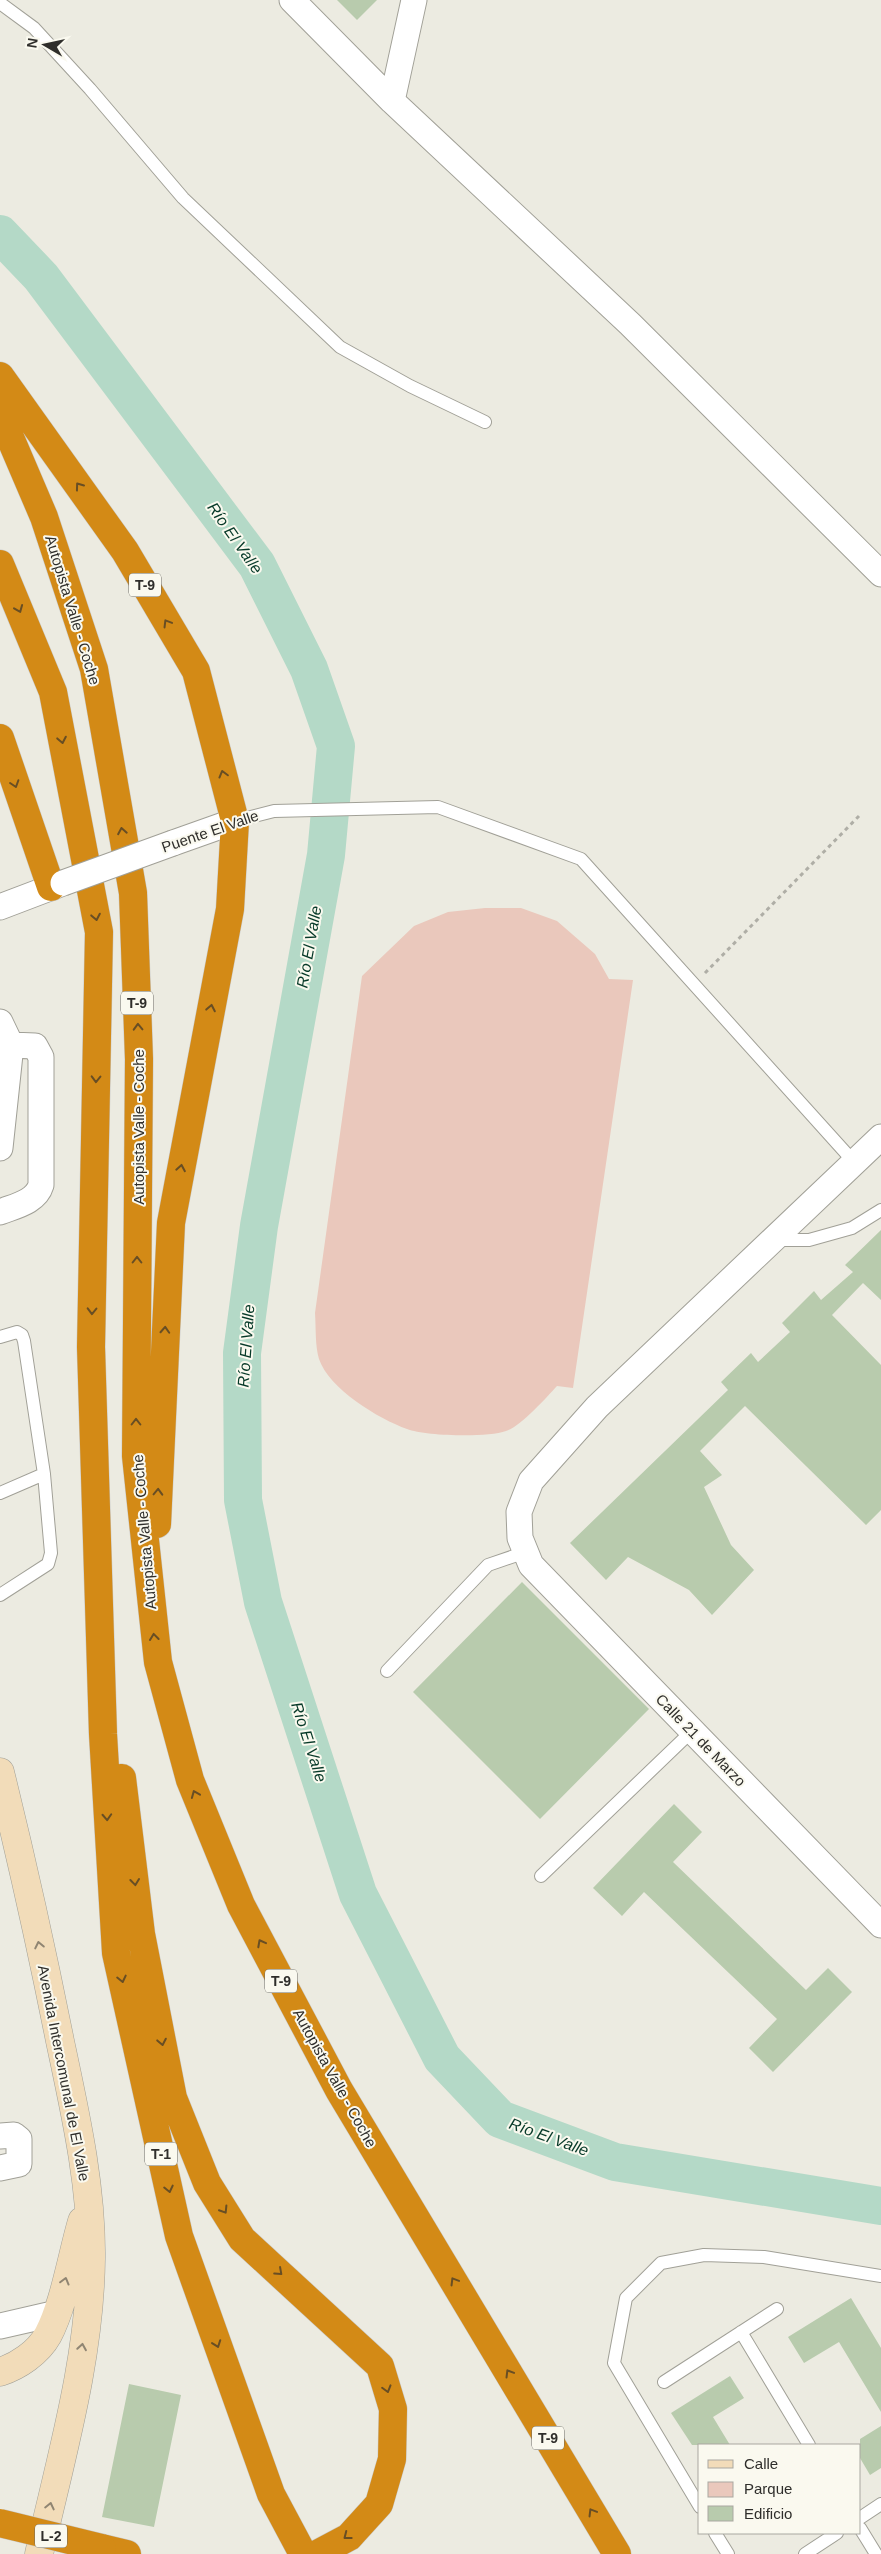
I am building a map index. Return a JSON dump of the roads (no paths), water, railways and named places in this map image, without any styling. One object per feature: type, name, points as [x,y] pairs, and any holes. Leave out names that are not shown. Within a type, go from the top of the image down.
[{"type":"highway","name":"T-9","points":[[0,376],[125,552],[196,671],[235,821]]},
{"type":"highway","name":"Autopista Valle - Coche","points":[[0,414],[44,517],[94,669],[133,893],[139,1058],[136,1456],[158,1662],[190,1780],[241,1905],[340,2090],[618,2554]]},
{"type":"highway","points":[[0,564],[53,692],[99,932],[91,1347],[103,1734],[121,1768],[141,1934],[173,2098],[207,2183],[242,2239],[380,2366],[393,2409],[392,2459],[379,2504],[349,2537],[317,2554]]},
{"type":"highway","points":[[0,738],[57,885]]},
{"type":"highway","points":[[151,1610],[171,1224],[230,909],[235,821]]},
{"type":"highway","name":"T-1","points":[[103,1734],[116,1953],[179,2236],[271,2494],[302,2554]]},
{"type":"highway","name":"L-2","points":[[0,2523],[115,2552]]},
{"type":"main road","name":"Avenida Intercomunal de El Valle","points":[[0,1772],[61,2045],[74,2109],[88,2197],[91,2259],[86,2326],[74,2402],[39,2554]]},
{"type":"main road","points":[[0,2372],[29,2357],[47,2336],[57,2312],[88,2197]]},
{"type":"street","points":[[292,0],[392,101],[630,324],[881,574]]},
{"type":"street","points":[[392,101],[414,0]]},
{"type":"street","name":"Puente El Valle","points":[[0,907],[235,821]]},
{"type":"street","points":[[0,1022],[11,1045],[0,1148]]},
{"type":"street","points":[[0,1212],[34,1198],[39,1193],[41,1185],[41,1058],[35,1046],[11,1045]]},
{"type":"street","name":"Calle 21 de Marzo","points":[[881,1137],[597,1407],[531,1481],[519,1512],[520,1538],[531,1565],[881,1924]]},
{"type":"street","points":[[0,1144],[41,1147]]},
{"type":"street","points":[[0,2136],[14,2135],[18,2139],[20,2159],[18,2164],[0,2168]]},
{"type":"street","points":[[0,2326],[57,2312]]},
{"type":"lane","points":[[0,3],[34,28],[90,89],[183,198],[340,347],[410,386],[486,422]]},
{"type":"lane","name":"Puente El Valle","points":[[235,821],[274,811],[375,807],[438,807],[581,859],[854,1162]]},
{"type":"lane","points":[[772,1240],[809,1240],[852,1228],[881,1210]]},
{"type":"lane","points":[[0,1337],[17,1332],[22,1335],[44,1474],[51,1559],[48,1564],[0,1595]]},
{"type":"lane","points":[[0,1493],[44,1474]]},
{"type":"lane","points":[[387,1671],[488,1565],[526,1552]]},
{"type":"lane","points":[[541,1876],[692,1731]]},
{"type":"lane","points":[[698,2504],[614,2363],[626,2298],[661,2263],[704,2255],[764,2257],[881,2276]]},
{"type":"lane","points":[[664,2382],[777,2309]]},
{"type":"lane","points":[[741,2332],[808,2444]]},
{"type":"lane","points":[[861,2517],[881,2504]]},
{"type":"lane","points":[[861,2530],[876,2554]]},
{"type":"lane","points":[[716,2534],[728,2554]]},
{"type":"lane","points":[[805,2554],[835,2534]]},
{"type":"waterway","name":"Río El Valle","points":[[0,234],[41,277],[257,565],[309,669],[336,746],[326,855],[259,1226],[242,1353],[243,1500],[263,1602],[358,1894],[442,2058],[500,2119],[615,2162],[881,2206]]}]
